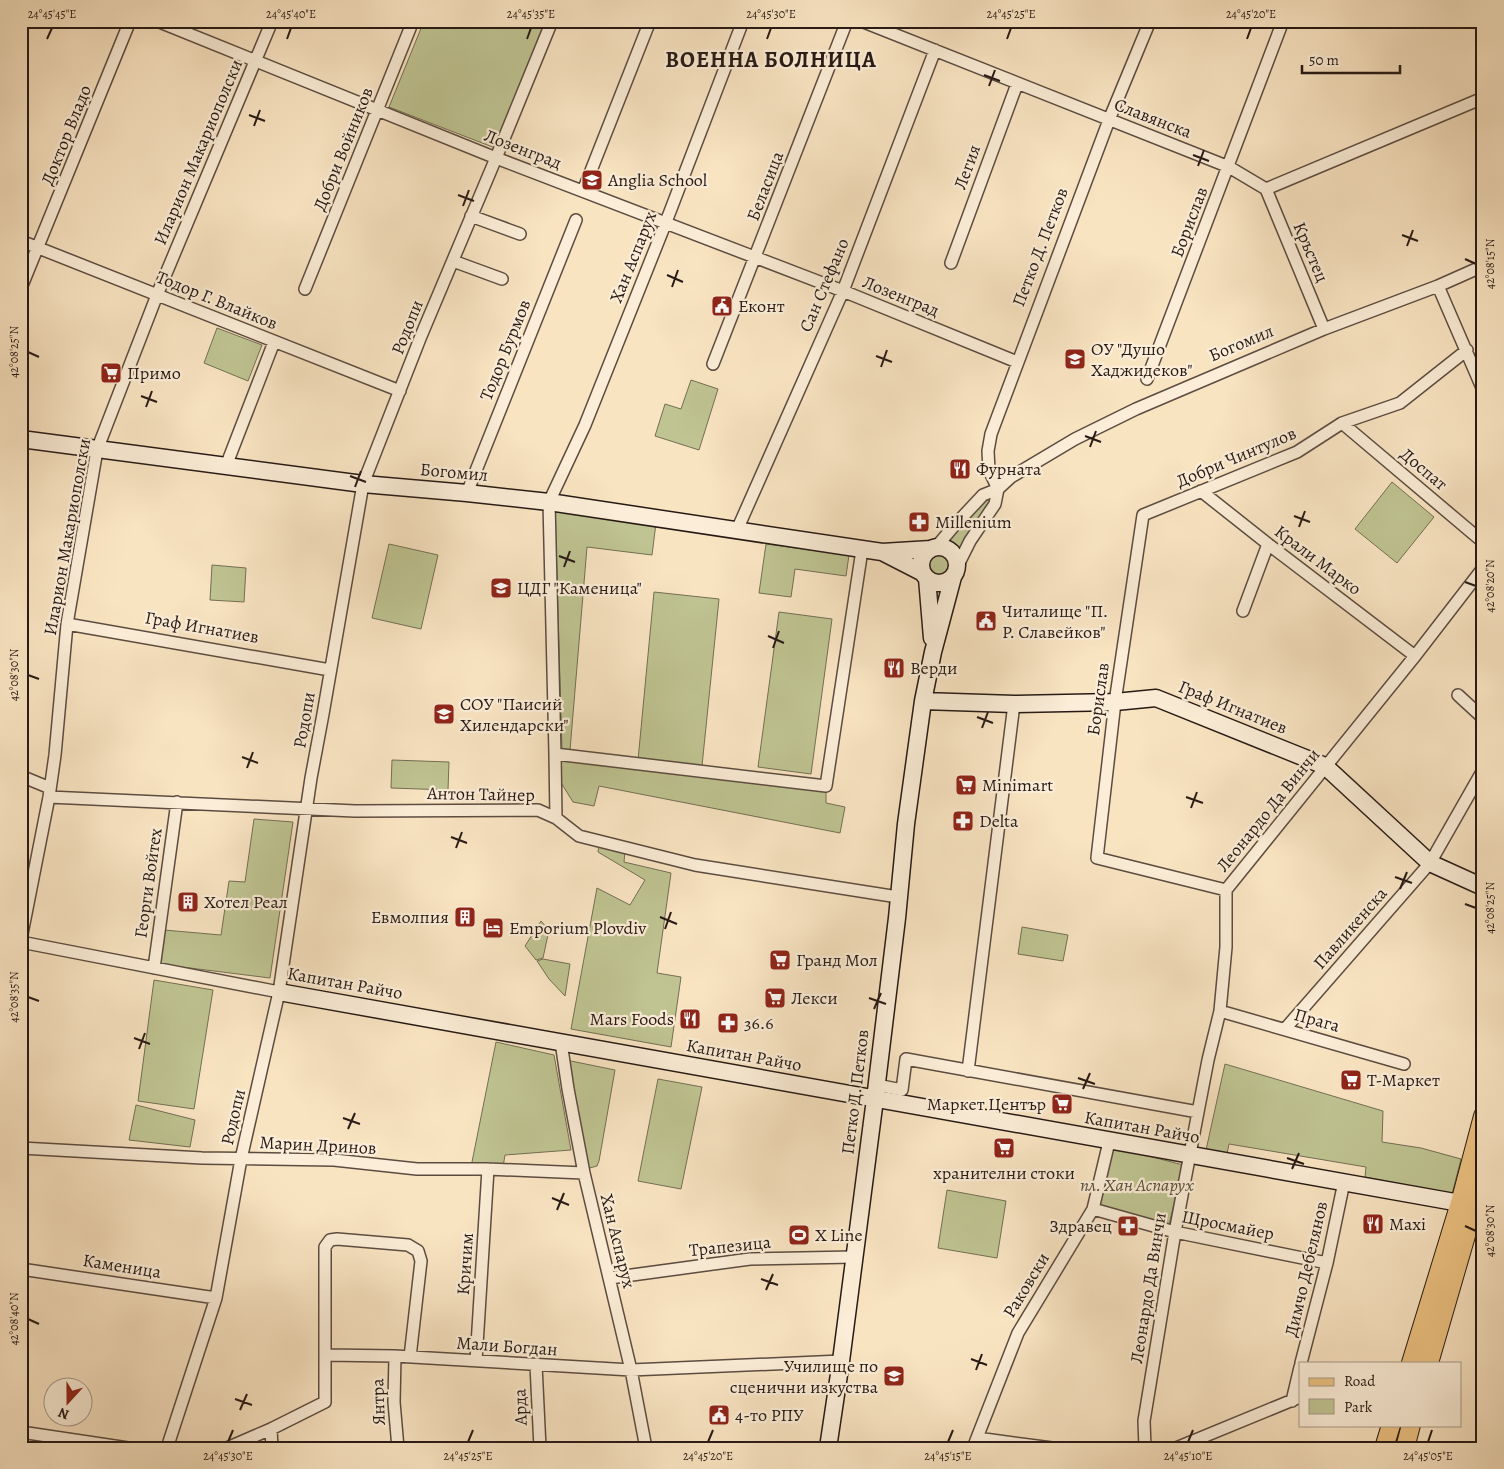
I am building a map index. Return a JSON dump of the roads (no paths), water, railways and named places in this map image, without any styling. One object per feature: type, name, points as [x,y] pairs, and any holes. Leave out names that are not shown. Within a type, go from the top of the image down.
[{"type":"main road","points":[[1411,1362],[1460,1203],[1483,1116]]},
{"type":"main road","points":[[1430,1362],[1483,1177]]},
{"type":"main road","points":[[1384,1448],[1391,1426]]},
{"type":"main road","points":[[1405,1448],[1411,1426]]},
{"type":"street","name":"Доктор Владо","points":[[21,288],[130,21]]},
{"type":"street","name":"Лозенград","points":[[157,21],[496,158],[843,291],[1017,362]]},
{"type":"street","name":"Иларион Макариополски","points":[[21,941],[50,792],[67,624],[97,450],[157,295],[272,21]]},
{"type":"street","name":"Добри Войников","points":[[305,289],[412,21]]},
{"type":"street","name":"Родопи","points":[[167,1448],[216,1298],[241,1159],[279,992],[306,809],[363,484],[552,21]]},
{"type":"street","points":[[583,191],[650,21]]},
{"type":"street","name":"Хан Аспарух","points":[[549,502],[585,425],[743,21]]},
{"type":"street","name":"Беласица","points":[[713,364],[848,21]]},
{"type":"street","name":"Славянска","points":[[862,21],[1229,167],[1266,189]]},
{"type":"street","name":"Петко Д. Петков","points":[[998,489],[989,470],[988,451],[991,434],[1109,120],[1150,21]]},
{"type":"street","name":"Борислав","points":[[1147,379],[1283,21]]},
{"type":"street","name":"Сан Стефано","points":[[737,530],[843,291],[935,50]]},
{"type":"street","name":"Легия","points":[[951,263],[1017,84]]},
{"type":"street","points":[[1266,189],[1483,98]]},
{"type":"street","name":"Кръстец","points":[[1266,189],[1324,329]]},
{"type":"street","points":[[472,216],[520,234]]},
{"type":"street","name":"Тодор Бурмов","points":[[467,493],[576,220]]},
{"type":"street","name":"Тодор Г. Влайков","points":[[21,242],[400,391]]},
{"type":"street","points":[[453,261],[502,279]]},
{"type":"street","name":"Богомил","points":[[21,439],[363,484],[549,502],[803,539],[862,550],[882,552],[934,548],[983,495],[998,489],[1011,477],[1075,439],[1136,409],[1324,329],[1438,286],[1483,266]]},
{"type":"street","points":[[1438,286],[1483,390]]},
{"type":"street","points":[[226,466],[274,342]]},
{"type":"street","name":"Добри Чинтулов","points":[[1143,515],[1297,452],[1342,423],[1400,403],[1467,350]]},
{"type":"street","name":"Доспат","points":[[1342,423],[1483,542]]},
{"type":"street","name":"Богомил","points":[[955,571],[970,541],[994,504],[998,489]]},
{"type":"street","name":"Крали Марко","points":[[1201,491],[1415,656]]},
{"type":"street","points":[[549,502],[556,818]]},
{"type":"street","name":"Борислав","points":[[1143,515],[1115,702],[1097,858],[1226,890]]},
{"type":"street","points":[[1242,611],[1268,544]]},
{"type":"street","points":[[945,547],[952,551],[956,557],[955,571],[947,582],[933,582],[925,576],[921,566],[922,559],[925,553],[934,548],[945,547]]},
{"type":"street","points":[[555,754],[826,786],[862,550]]},
{"type":"street","name":"Богомил","points":[[882,552],[925,576]]},
{"type":"street","name":"Леонардо Да Винчи","points":[[1145,1448],[1144,1421],[1175,1232],[1208,1060],[1220,1011],[1226,947],[1226,890],[1415,656],[1483,568]]},
{"type":"street","name":"Петко Д. Петков","points":[[828,1448],[876,1092],[906,824],[923,701],[933,652],[955,571]]},
{"type":"street","name":"Петко Д. Петков","points":[[925,576],[933,652]]},
{"type":"street","name":"Граф Игнатиев","points":[[67,624],[330,670]]},
{"type":"street","points":[[1458,695],[1483,718]]},
{"type":"street","name":"Граф Игнатиев","points":[[923,701],[1014,704],[1115,702],[1156,698],[1325,766],[1430,863],[1483,887]]},
{"type":"street","points":[[968,1065],[1014,704]]},
{"type":"street","name":"Павликенска","points":[[1285,1029],[1430,863],[1483,770]]},
{"type":"street","points":[[21,776],[50,792]]},
{"type":"street","name":"Антон Тайнер","points":[[50,792],[177,802],[355,811],[538,810],[556,818],[580,836],[695,865],[898,897]]},
{"type":"street","name":"Георги Войтех","points":[[154,968],[177,802]]},
{"type":"street","name":"Капитан Райчо","points":[[21,941],[279,992],[560,1042],[876,1092],[1109,1142],[1460,1203]]},
{"type":"street","name":"Прага","points":[[1220,1011],[1404,1064]]},
{"type":"street","name":"Хан Аспарух","points":[[560,1042],[584,1173],[631,1370],[646,1448]]},
{"type":"street","points":[[876,1092],[902,1090],[906,1059],[968,1065],[1198,1112]]},
{"type":"street","name":"Раковски","points":[[975,1443],[1018,1333],[1093,1209],[1109,1142]]},
{"type":"street","name":"Марин Дринов","points":[[21,1148],[202,1158],[334,1160],[417,1169],[488,1169],[584,1173]]},
{"type":"street","name":"Кричим","points":[[476,1361],[488,1169]]},
{"type":"street","name":"Димчо Дебелянов","points":[[1301,1362],[1327,1263],[1344,1182]]},
{"type":"street","name":"Щросмайер","points":[[1093,1209],[1175,1232],[1327,1263]]},
{"type":"street","points":[[227,1448],[325,1402],[325,1247],[330,1240],[338,1239],[408,1245],[418,1251],[421,1261],[410,1357]]},
{"type":"street","name":"Трапезица","points":[[610,1278],[750,1259],[854,1257]]},
{"type":"street","name":"Каменица","points":[[21,1269],[216,1298]]},
{"type":"street","name":"Мали Богдан","points":[[326,1355],[395,1356],[631,1370],[841,1361]]},
{"type":"street","name":"Янтра","points":[[395,1356],[394,1402],[398,1448]]},
{"type":"street","name":"Арда","points":[[536,1365],[540,1448]]},
{"type":"street","points":[[1176,1448],[1296,1399],[1299,1375]]},
{"type":"street","points":[[271,1429],[272,1448]]},
{"type":"street","points":[[21,1432],[128,1448]]},
{"type":"street","points":[[975,1443],[1052,1448]]},
{"type":"place","name":"Anglia School","points":[[592,180]]},
{"type":"place","name":"Еконт","points":[[722,306]]},
{"type":"place","name":"ОУ \"Душо Хаджидеков\"","points":[[1075,359]]},
{"type":"place","name":"Примо","points":[[111,373]]},
{"type":"place","name":"Фурната","points":[[960,469]]},
{"type":"place","name":"Millenium","points":[[919,522]]},
{"type":"place","name":"ЦДГ \"Каменица\"","points":[[501,588]]},
{"type":"place","name":"Читалище \"П. Р. Славейков\"","points":[[986,621]]},
{"type":"place","name":"Верди","points":[[894,668]]},
{"type":"place","name":"СОУ \"Паисий Хилендарски\"","points":[[444,714]]},
{"type":"place","name":"Minimart","points":[[966,785]]},
{"type":"place","name":"Delta","points":[[963,821]]},
{"type":"place","name":"Хотел Реал","points":[[188,902]]},
{"type":"place","name":"Евмолпия","points":[[465,917]]},
{"type":"place","name":"Emporium Plovdiv","points":[[493,928]]},
{"type":"place","name":"Гранд Мол","points":[[780,960]]},
{"type":"place","name":"Лекси","points":[[775,998]]},
{"type":"place","name":"Mars Foods","points":[[690,1019]]},
{"type":"place","name":"36.6","points":[[728,1023]]},
{"type":"place","name":"Т-Маркет","points":[[1351,1080]]},
{"type":"place","name":"Маркет Център","points":[[1062,1104]]},
{"type":"place","name":"хранителни стоки","points":[[1004,1148]]},
{"type":"place","name":"Maxi","points":[[1373,1224]]},
{"type":"place","name":"Здравец","points":[[1128,1226]]},
{"type":"place","name":"X Line","points":[[799,1235]]},
{"type":"place","name":"Училище по сценични изкуства","points":[[894,1376]]},
{"type":"place","name":"4-то РПУ","points":[[719,1415]]},
{"type":"district","name":"ВОЕННА БОЛНИЦА","points":[[771,60]]},
{"type":"park label","name":"пл. Хан Аспарух","points":[[1137,1185]]}]
